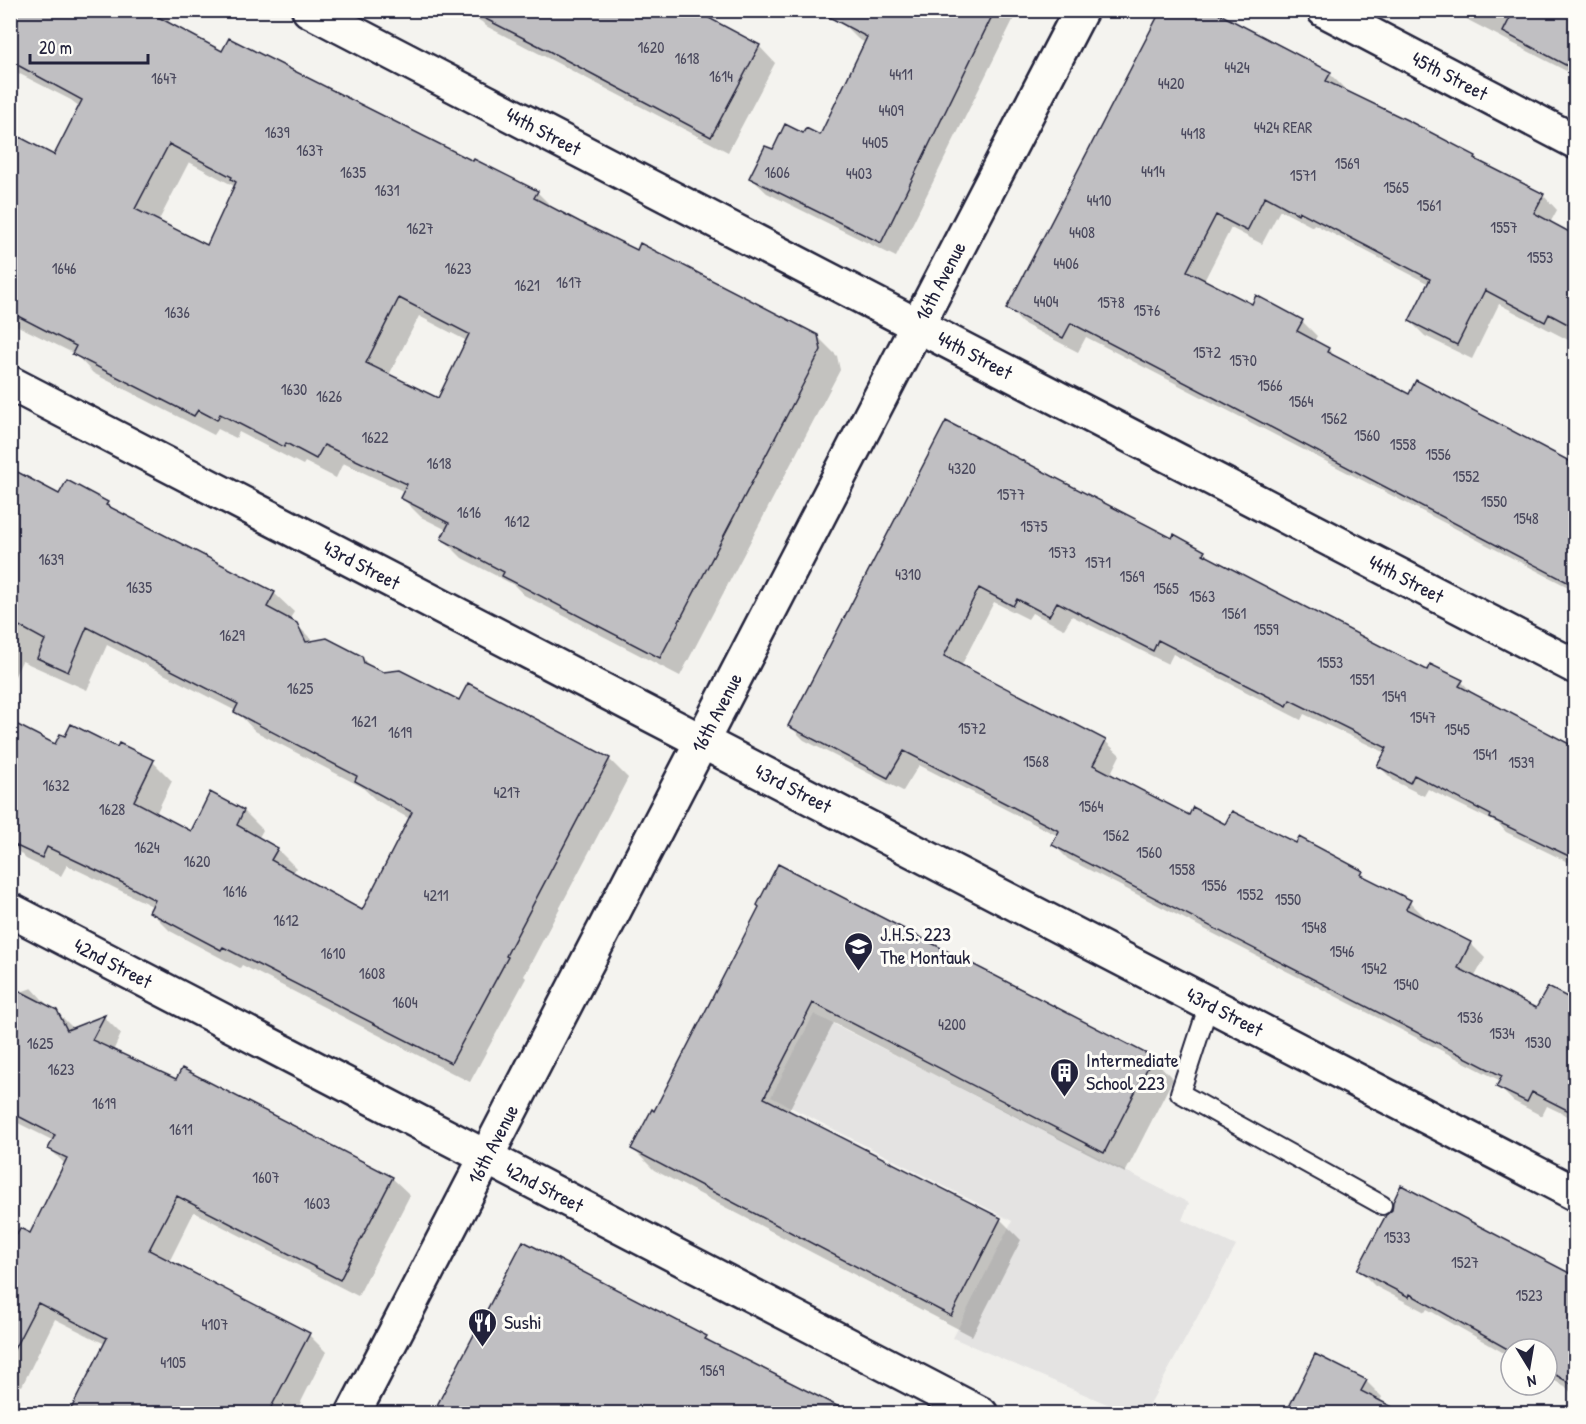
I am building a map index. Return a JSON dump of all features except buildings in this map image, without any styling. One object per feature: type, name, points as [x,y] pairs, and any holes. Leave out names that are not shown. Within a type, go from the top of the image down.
[{"type":"street","name":"44th Street","points":[[309,10],[1575,667]]},
{"type":"street","name":"16th Avenue","points":[[353,1413],[1081,10]]},
{"type":"street","name":"45th Street","points":[[1324,10],[1575,142]]},
{"type":"street","name":"43rd Street","points":[[10,383],[1575,1194]]},
{"type":"street","name":"42nd Street","points":[[10,910],[981,1413]]},
{"type":"lane","points":[[1209,1004],[1180,1093],[1382,1205]]},
{"type":"shaded area","points":[[814,1014],[1189,1203],[1182,1220],[1236,1246],[1145,1413],[1128,1413],[953,1338],[1012,1221],[771,1097]]},
{"type":"place","name":"J.H.S. 223 The Montauk","points":[[859,972]]},
{"type":"place","name":"Intermediate School 223","points":[[1065,1098]]},
{"type":"place","name":"Sushi","points":[[483,1348]]}]
